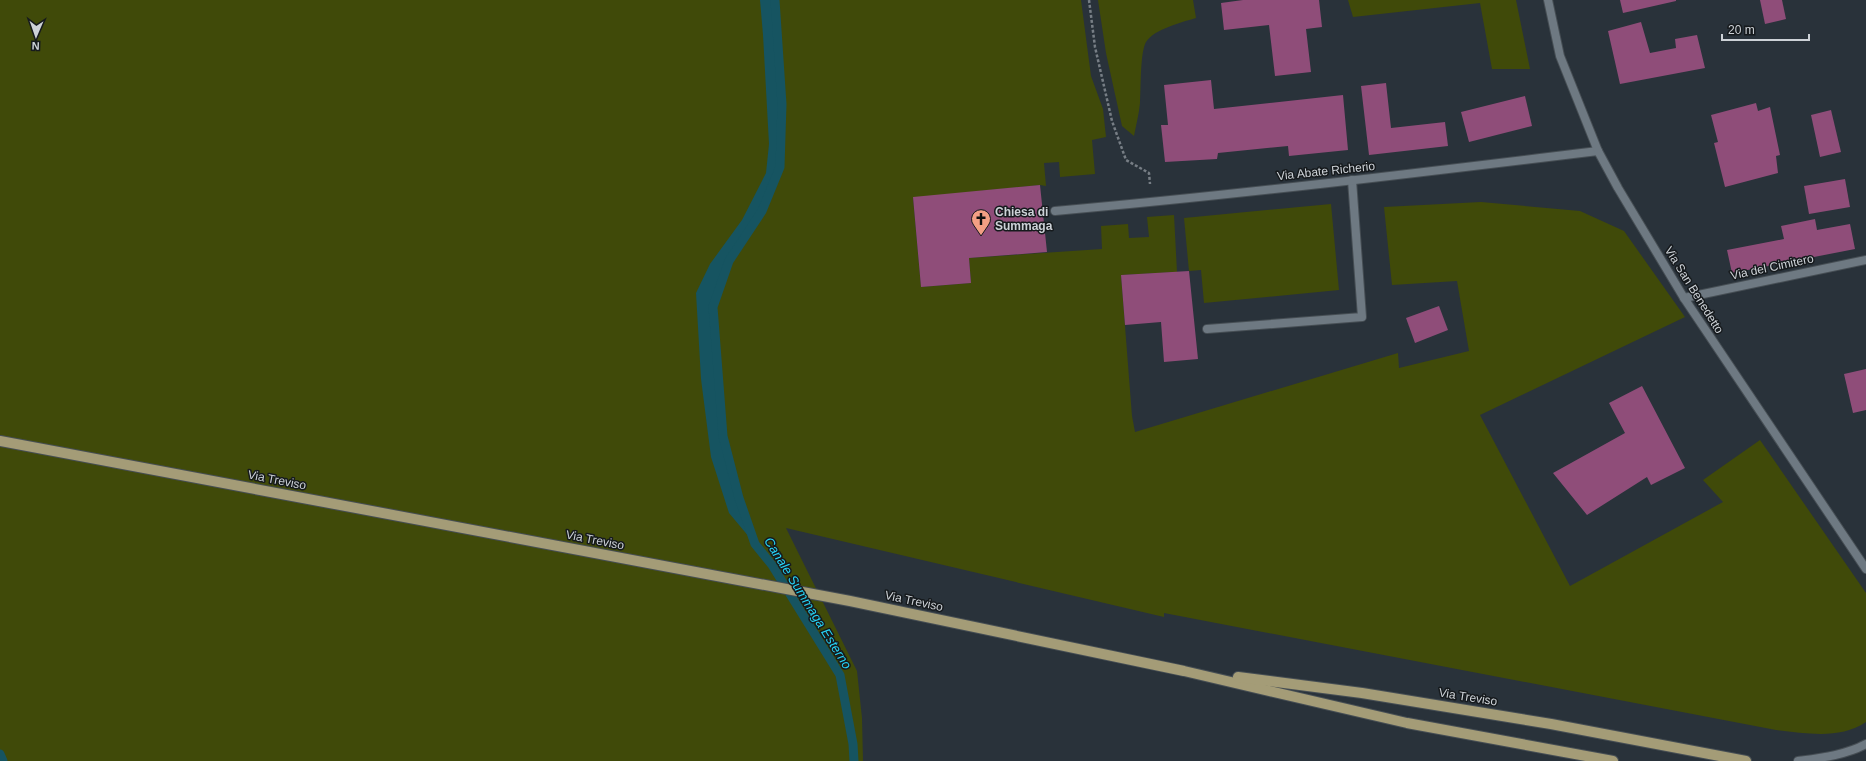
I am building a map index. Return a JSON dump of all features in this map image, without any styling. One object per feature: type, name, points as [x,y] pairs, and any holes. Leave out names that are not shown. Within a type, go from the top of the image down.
[{"type":"main road","name":"Via Treviso","points":[[0,441],[850,601],[1184,671],[1408,723],[1613,761]]},
{"type":"main road","name":"Via Treviso","points":[[1184,671],[1362,693],[1551,724],[1746,761]]},
{"type":"street","name":"Via San Benedetto","points":[[1548,0],[1560,56],[1598,151],[1618,188],[1684,298],[1866,569]]},
{"type":"street","name":"Via Abate Richerio","points":[[1055,211],[1153,202],[1598,151]]},
{"type":"street","points":[[1207,329],[1362,317],[1352,180]]},
{"type":"street","name":"Via del Cimitero","points":[[1684,298],[1866,260]]},
{"type":"street","points":[[1798,761],[1819,758],[1859,748],[1866,744]]},
{"type":"path","points":[[1089,0],[1095,46],[1112,121],[1126,160],[1149,173],[1153,202]]},
{"type":"green space","points":[[0,0],[1081,0],[1091,76],[1103,109],[1106,137],[1092,140],[1095,174],[1060,177],[1059,162],[1044,163],[1046,186],[1040,185],[913,198],[921,287],[971,283],[969,258],[1102,249],[1101,226],[1128,224],[1129,238],[1149,237],[1147,217],[1174,215],[1177,272],[1121,275],[1132,416],[1135,432],[1398,353],[1399,368],[1469,351],[1457,281],[1392,285],[1384,207],[1481,202],[1580,211],[1624,231],[1685,317],[1480,415],[1570,586],[1723,502],[1703,480],[1760,440],[1866,593],[1866,722],[1856,728],[1834,733],[1811,734],[1776,730],[1164,613],[1164,617],[786,528],[857,671],[862,718],[863,761],[0,761]]},
{"type":"green space","points":[[1098,0],[1193,0],[1196,18],[1155,33],[1146,42],[1142,62],[1140,107],[1134,136],[1122,126],[1106,53]]},
{"type":"green space","points":[[1348,0],[1516,0],[1530,69],[1492,69],[1480,3],[1353,17]]},
{"type":"green space","points":[[1331,204],[1339,290],[1204,303],[1201,270],[1189,271],[1184,218]]},
{"type":"water","points":[[760,0],[775,0],[782,104],[780,167],[762,211],[729,261],[713,307],[723,436],[739,498],[755,544],[729,513],[711,457],[701,379],[696,293],[710,264],[742,220],[766,173],[769,144]]},
{"type":"building","points":[[1243,0],[1319,0],[1322,27],[1306,29],[1311,72],[1275,76],[1269,25],[1224,30],[1221,3]]},
{"type":"building","points":[[1620,0],[1676,0],[1676,1],[1623,13]]},
{"type":"building","points":[[1760,0],[1782,0],[1786,19],[1765,24]]},
{"type":"building","points":[[1641,22],[1650,53],[1676,48],[1675,39],[1697,35],[1705,68],[1620,84],[1608,31]]},
{"type":"building","points":[[1211,80],[1214,109],[1343,95],[1348,150],[1289,156],[1288,146],[1218,153],[1217,159],[1165,162],[1161,125],[1168,125],[1164,85]]},
{"type":"building","points":[[1386,83],[1391,128],[1445,122],[1448,146],[1369,155],[1361,86]]},
{"type":"building","points":[[1525,96],[1532,126],[1469,142],[1461,112]]},
{"type":"building","points":[[1756,103],[1758,111],[1770,107],[1780,155],[1776,156],[1778,173],[1725,187],[1714,143],[1718,142],[1711,115]]},
{"type":"building","points":[[1831,110],[1841,152],[1820,157],[1811,115]]},
{"type":"building","points":[[1845,179],[1850,207],[1809,214],[1804,186]]},
{"type":"building","name":"Chiesa di Summaga","points":[[1040,185],[1047,252],[969,258],[971,283],[921,287],[913,197]]},
{"type":"building","points":[[1815,219],[1817,230],[1850,224],[1855,249],[1732,273],[1727,250],[1784,239],[1781,226]]},
{"type":"building","points":[[1189,271],[1198,359],[1164,362],[1161,322],[1125,325],[1121,275]]},
{"type":"building","points":[[1439,306],[1448,330],[1415,343],[1406,318]]},
{"type":"building","points":[[1866,369],[1866,410],[1853,413],[1844,374]]},
{"type":"building","points":[[1642,386],[1685,468],[1651,485],[1647,477],[1587,515],[1553,473],[1625,433],[1609,403]]},
{"type":"waterway","name":"Canale Summaga Esterno","points":[[775,0],[782,104],[780,167],[762,211],[729,261],[713,307],[723,436],[739,498],[755,544],[772,565],[840,675],[853,744],[854,761]]},
{"type":"waterway","points":[[0,754],[3,761]]},
{"type":"place","name":"Chiesa di Summaga","points":[[981,236]]}]
